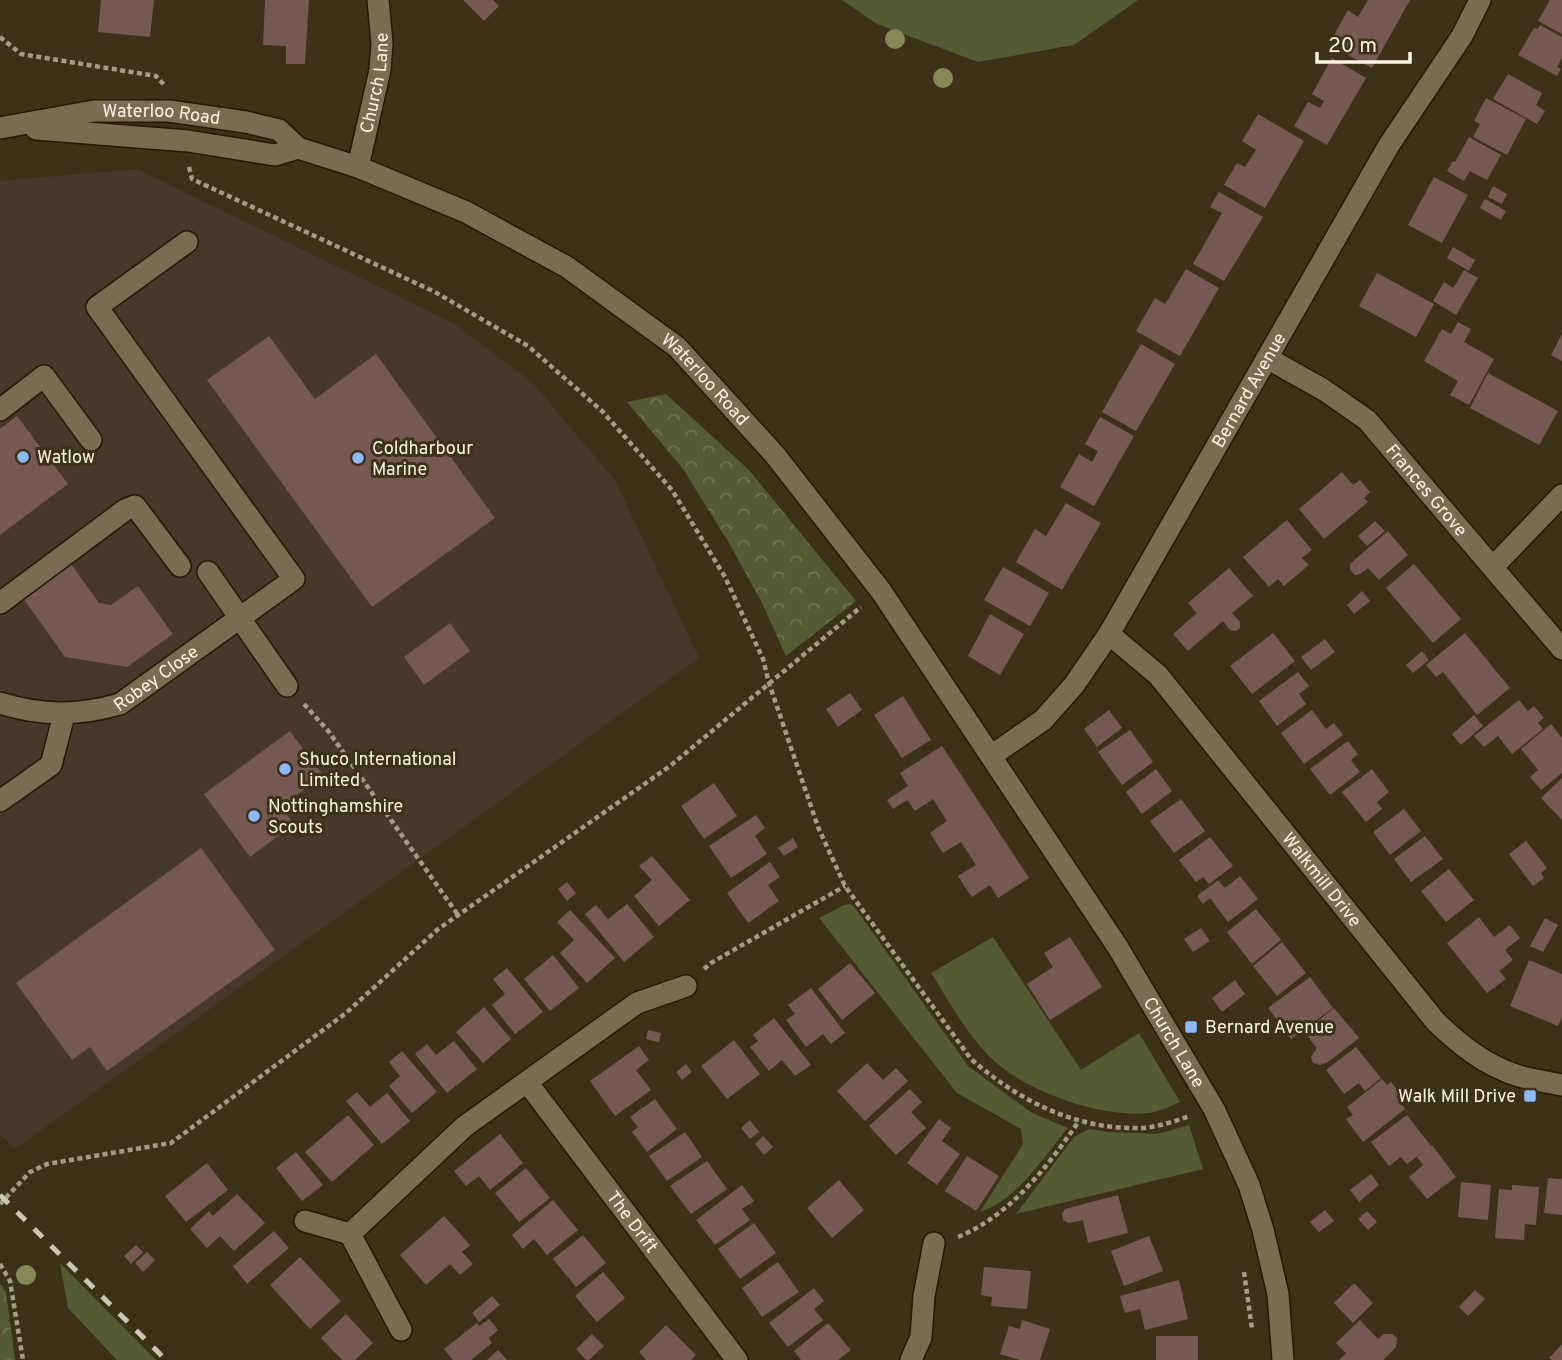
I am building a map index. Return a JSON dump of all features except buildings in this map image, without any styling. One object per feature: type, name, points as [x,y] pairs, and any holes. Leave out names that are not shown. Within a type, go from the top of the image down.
[{"type":"street","name":"Church Lane","points":[[358,167],[380,70],[382,43],[378,0]]},
{"type":"street","name":"Bernard Avenue","points":[[991,756],[1042,720],[1074,685],[1109,634],[1389,145],[1462,36],[1480,0]]},
{"type":"street","name":"Waterloo Road","points":[[8,127],[94,111],[180,112],[279,130],[298,148],[358,167],[466,212],[567,267],[677,347],[775,455],[881,590],[991,756]]},
{"type":"street","name":"Robey Close","points":[[0,703],[26,711],[64,715],[92,712],[120,704],[294,579],[97,307],[187,242]]},
{"type":"street","name":"Frances Grove","points":[[1267,358],[1324,390],[1367,420],[1562,649]]},
{"type":"street","points":[[0,410],[44,376],[91,440]]},
{"type":"street","points":[[1493,567],[1562,495]]},
{"type":"street","points":[[0,603],[125,510],[135,506],[180,566]]},
{"type":"street","points":[[208,572],[287,686]]},
{"type":"street","name":"Walkmill Drive","points":[[1109,634],[1158,675],[1436,1022],[1461,1045],[1487,1062],[1519,1076],[1562,1085]]},
{"type":"street","points":[[0,801],[51,765],[64,715]]},
{"type":"street","name":"Church Lane","points":[[991,756],[1117,946],[1214,1109],[1249,1185],[1263,1230],[1278,1294],[1283,1360]]},
{"type":"street","points":[[350,1234],[466,1126],[637,1003],[686,986]]},
{"type":"street","name":"The Drift","points":[[527,1082],[737,1360]]},
{"type":"street","points":[[305,1222],[350,1234],[401,1330]]},
{"type":"street","points":[[911,1360],[921,1337],[924,1296],[934,1243]]},
{"type":"path","points":[[0,37],[21,54],[156,76],[169,90]]},
{"type":"path","points":[[186,157],[192,179],[435,292],[528,346],[602,411],[672,490],[725,577],[763,659],[818,827],[845,886],[971,1059],[997,1082],[1021,1097],[1065,1117],[1143,1128],[1195,1115]]},
{"type":"path","points":[[0,1204],[30,1172],[47,1164],[171,1143],[346,1013],[438,930],[670,766],[881,590]]},
{"type":"path","points":[[287,686],[329,732],[458,915]]},
{"type":"path","points":[[686,986],[711,963],[845,886]]},
{"type":"path","points":[[934,1243],[961,1236],[984,1224],[1006,1207],[1023,1192],[1062,1146],[1079,1120]]},
{"type":"path","points":[[1242,1261],[1252,1338]]},
{"type":"path","points":[[0,1264],[10,1281],[23,1360]]},
{"type":"shaded area","points":[[137,169],[453,323],[531,381],[615,480],[699,658],[15,1149],[0,1135],[0,181]]},
{"type":"green space","points":[[842,0],[1138,0],[1074,45],[978,62],[877,24]]},
{"type":"green space","points":[[666,394],[749,470],[856,601],[786,656],[762,603],[729,543],[683,469],[627,402]]},
{"type":"green space","points":[[851,904],[968,1066],[1032,1113],[1068,1128],[1018,1188],[994,1206],[980,1212],[1023,1144],[1021,1129],[957,1093],[819,918]]},
{"type":"green space","points":[[993,937],[1081,1070],[1139,1033],[1180,1102],[1155,1112],[1135,1114],[1090,1108],[1024,1082],[990,1057],[966,1027],[931,973]]},
{"type":"green space","points":[[1189,1125],[1203,1169],[1016,1214],[1074,1137],[1089,1129],[1158,1134]]},
{"type":"green space","points":[[60,1263],[156,1360],[117,1360],[68,1308]]},
{"type":"green space","points":[[0,1284],[6,1292],[15,1360],[0,1360]]},
{"type":"railway","points":[[0,1195],[166,1360]]},
{"type":"place","name":"Watlow","points":[[23,457]]},
{"type":"place","name":"Coldharbour Marine","points":[[358,458]]},
{"type":"place","name":"Shuco International Limited","points":[[285,769]]},
{"type":"place","name":"Nottinghamshire Scouts","points":[[254,816]]},
{"type":"place","name":"Bernard Avenue","points":[[1191,1027]]},
{"type":"place","name":"Walk Mill Drive","points":[[1530,1096]]}]
